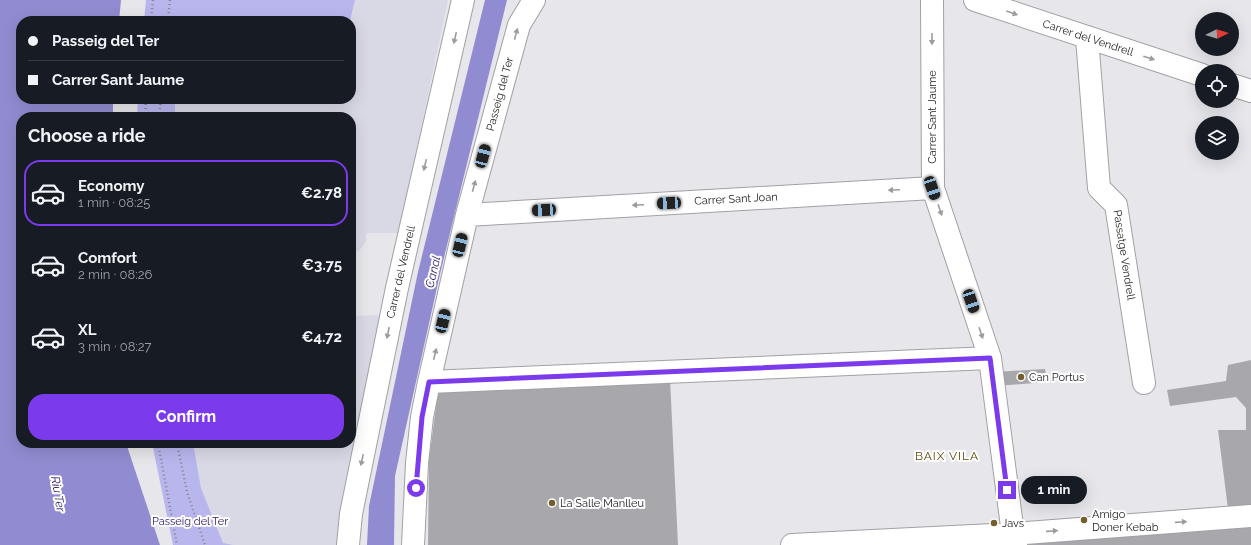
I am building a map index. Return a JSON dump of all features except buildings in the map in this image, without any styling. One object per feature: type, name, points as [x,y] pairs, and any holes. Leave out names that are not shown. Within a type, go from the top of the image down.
[{"type":"street","name":"Carrer del Vendrell","points":[[348,545],[351,514],[397,288],[463,0]]},
{"type":"street","name":"Passeig del Ter","points":[[413,545],[417,463],[422,417],[429,382],[467,215],[519,25],[534,0]]},
{"type":"street","name":"Carrer Sant Jaume","points":[[932,0],[932,188],[990,358],[1015,540]]},
{"type":"street","name":"Carrer del Vendrell","points":[[975,0],[1195,73]]},
{"type":"street","name":"Passatge Vendrell","points":[[1087,38],[1099,188],[1116,205],[1144,383]]},
{"type":"street","points":[[1239,87],[1251,91]]},
{"type":"street","name":"Carrer Sant Joan","points":[[467,215],[932,188]]},
{"type":"street","points":[[429,382],[990,358]]},
{"type":"street","points":[[792,545],[1015,540],[1251,516]]},
{"type":"path","points":[[151,16],[153,0]]},
{"type":"path","points":[[168,16],[170,0]]},
{"type":"path","points":[[159,448],[178,545]]},
{"type":"path","points":[[178,448],[187,492],[205,545]]},
{"type":"shaded area","points":[[355,0],[448,0],[399,233],[368,233],[366,234],[366,242],[359,251],[356,251],[356,112],[175,112],[175,104],[356,104],[356,16],[351,16]]},
{"type":"shaded area","points":[[385,315],[339,545],[223,544],[201,488],[194,448],[356,448],[356,316]]},
{"type":"green space","points":[[146,0],[355,0],[351,16],[144,16]]},
{"type":"green space","points":[[138,104],[175,104],[175,112],[137,112]]},
{"type":"green space","name":"Passeig del Ter","points":[[153,448],[194,448],[201,488],[223,543],[233,545],[173,545]]},
{"type":"water","name":"Riu Ter","points":[[0,0],[121,0],[119,16],[16,16],[16,104],[113,104],[113,112],[16,112],[16,448],[128,448],[160,545],[0,545]]},
{"type":"water","name":"Canal","points":[[485,0],[507,0],[440,274],[395,476],[394,545],[367,545],[369,506],[418,272]]},
{"type":"place","name":"Can Portus","points":[[1021,377]]},
{"type":"place","name":"La Salle Manlleu","points":[[552,503]]},
{"type":"place","name":"Amigo Doner Kebab","points":[[1084,520]]},
{"type":"place","name":"Javs","points":[[994,523]]},
{"type":"district","name":"BAIX VILA","points":[[947,456]]},
{"type":"route","points":[[416,488],[422,417],[429,382],[990,358],[1007,490]]}]
